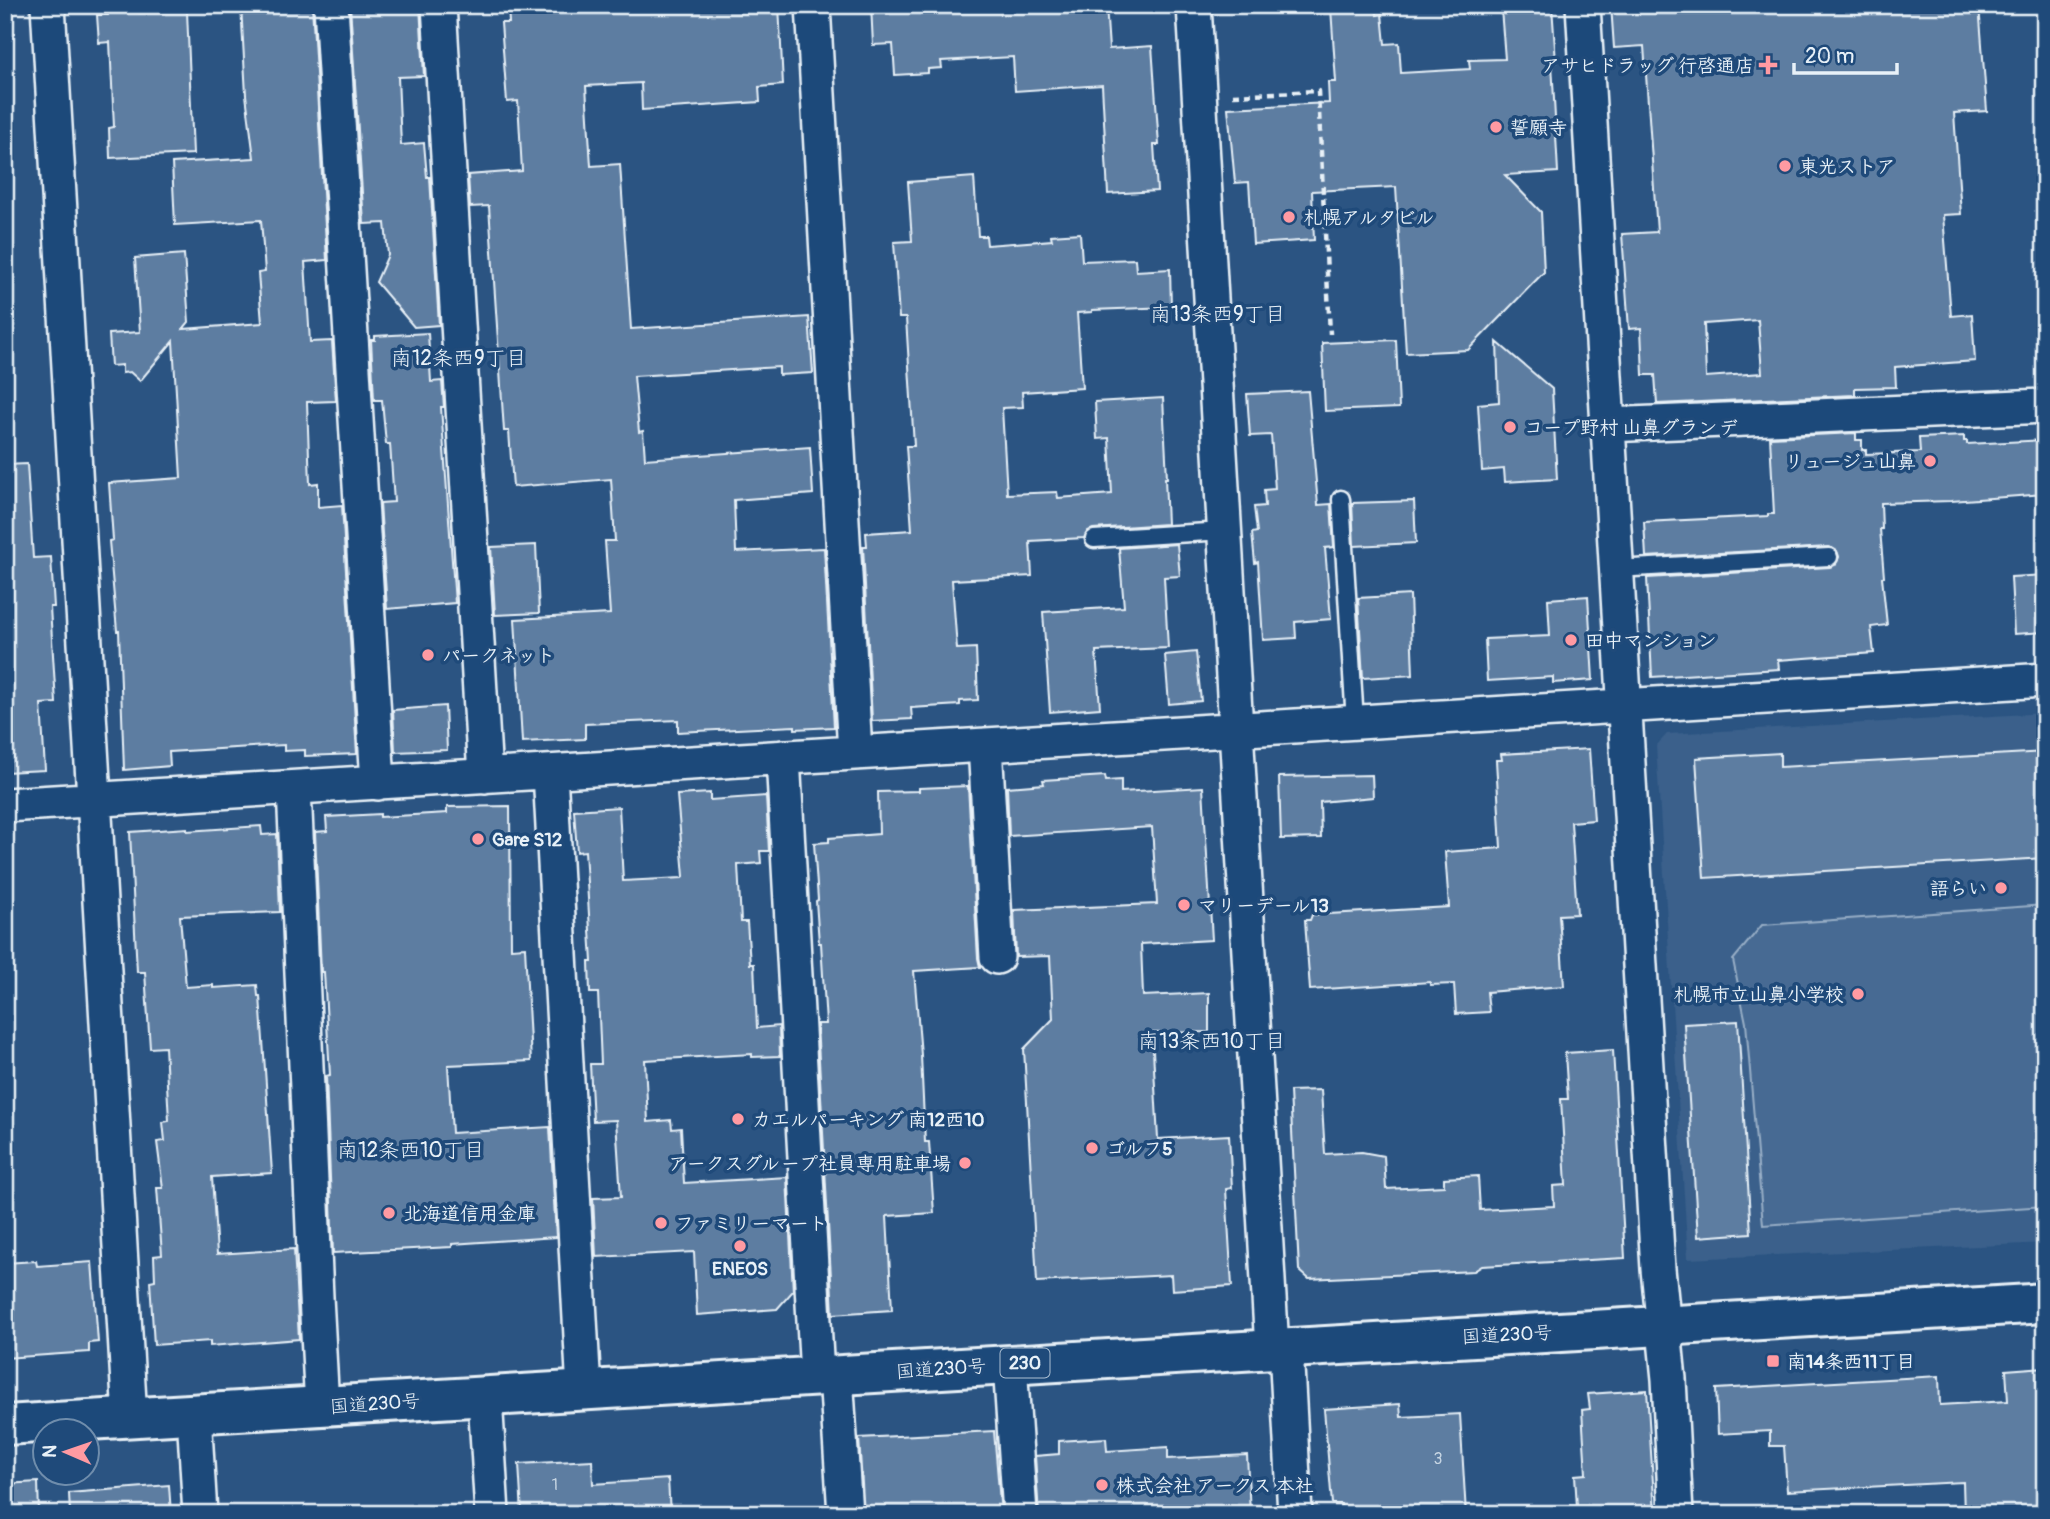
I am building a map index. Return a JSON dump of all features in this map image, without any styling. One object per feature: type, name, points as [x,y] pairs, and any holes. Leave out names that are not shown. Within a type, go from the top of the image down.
[{"type":"highway","name":"国道230号","points":[[5,1425],[2045,1303]]},
{"type":"street","points":[[48,5],[131,1419]]},
{"type":"street","points":[[331,5],[378,782]]},
{"type":"street","points":[[439,5],[485,776]]},
{"type":"street","points":[[813,5],[855,753]]},
{"type":"street","points":[[1194,5],[1236,729],[1279,1348],[1295,1514]]},
{"type":"street","points":[[1583,5],[1623,706],[1676,1514]]},
{"type":"street","points":[[1607,425],[2045,406]]},
{"type":"street","points":[[5,805],[2045,680]]},
{"type":"street","points":[[985,745],[997,957]]},
{"type":"street","points":[[783,757],[826,1376],[845,1514]]},
{"type":"street","points":[[550,772],[584,1391]]},
{"type":"street","points":[[294,788],[322,1407]]},
{"type":"street","points":[[1010,1364],[1020,1514]]},
{"type":"street","points":[[485,1397],[492,1514]]},
{"type":"street","points":[[194,1415],[200,1514]]},
{"type":"lane","points":[[1341,499],[1355,722]]},
{"type":"lane","points":[[1094,539],[1224,531]]},
{"type":"lane","points":[[1616,569],[1829,557]]},
{"type":"path","points":[[1222,96],[1318,91],[1330,334]]},
{"type":"shaded area","name":"札幌市立山鼻小学校","points":[[2045,713],[2045,1243],[1688,1259],[1656,746],[1667,734]]},
{"type":"shaded area","points":[[2045,905],[2045,1206],[1763,1225],[1746,1023],[1733,960],[1762,925]]},
{"type":"building","points":[[108,5],[139,5],[139,13],[187,11],[193,154],[110,158],[109,128],[114,127],[110,42],[99,43],[97,15],[108,15]]},
{"type":"building","points":[[241,5],[312,5],[327,260],[305,262],[310,342],[332,341],[336,401],[307,402],[310,484],[318,483],[318,507],[342,505],[357,754],[305,756],[305,750],[284,751],[284,745],[169,752],[170,766],[124,770],[119,631],[109,541],[113,540],[109,483],[181,478],[173,341],[140,381],[130,372],[122,373],[122,365],[111,366],[109,334],[140,332],[135,258],[184,254],[189,322],[183,329],[262,323],[258,273],[265,272],[261,220],[175,225],[172,163],[254,158],[246,95]]},
{"type":"building","points":[[350,5],[420,5],[424,76],[398,77],[401,145],[424,143],[427,177],[430,177],[439,325],[414,327],[376,282],[388,255],[385,223],[364,224]]},
{"type":"building","points":[[508,5],[779,5],[783,85],[759,87],[760,102],[642,110],[641,83],[586,86],[591,166],[620,164],[631,329],[809,317],[813,373],[779,375],[779,367],[634,376],[639,432],[643,431],[645,459],[810,447],[813,494],[734,500],[736,552],[824,548],[834,727],[795,729],[795,726],[678,732],[678,720],[585,724],[585,739],[522,742],[515,619],[610,614],[605,541],[615,541],[611,479],[513,487],[509,431],[504,431],[489,206],[470,207],[468,175],[522,171],[518,101],[507,102],[501,23],[509,23]]},
{"type":"building","points":[[871,5],[1106,5],[1109,49],[1152,46],[1159,145],[1154,145],[1157,191],[1108,194],[1102,85],[1015,91],[1013,57],[941,61],[942,68],[928,69],[928,73],[895,75],[893,44],[873,45]]},
{"type":"building","points":[[1376,5],[1377,15],[1382,14],[1385,44],[1399,43],[1401,73],[1470,69],[1469,60],[1505,59],[1501,9],[1552,6],[1558,172],[1505,175],[1541,212],[1544,272],[1468,350],[1406,353],[1396,187],[1312,191],[1314,240],[1253,244],[1249,182],[1235,183],[1228,108],[1329,103],[1328,82],[1336,82],[1331,8]]},
{"type":"building","points":[[1611,5],[1979,5],[1987,111],[1954,113],[1961,214],[1943,215],[1951,316],[1972,314],[1975,361],[1895,367],[1896,387],[1855,388],[1855,395],[1657,404],[1655,375],[1643,375],[1641,328],[1629,329],[1622,234],[1657,232],[1644,46],[1614,48]],"holes":[[[1758,320],[1762,373],[1706,377],[1704,324]]]},
{"type":"building","points":[[974,177],[978,236],[986,236],[987,245],[1052,240],[1051,235],[1080,233],[1082,261],[1135,259],[1136,271],[1170,269],[1171,307],[1077,313],[1082,388],[1022,392],[1023,407],[1002,408],[1007,494],[1057,492],[1058,498],[1112,494],[1109,438],[1097,439],[1095,402],[1163,398],[1167,524],[1093,529],[1088,531],[1084,538],[1030,541],[1032,576],[952,580],[957,649],[976,648],[978,700],[960,701],[960,705],[911,708],[912,719],[872,721],[863,546],[867,546],[866,533],[912,530],[906,446],[914,446],[906,318],[899,318],[894,242],[912,241],[908,182]]},
{"type":"building","points":[[428,333],[431,382],[442,381],[444,407],[441,407],[455,603],[387,609],[380,503],[394,502],[390,444],[386,444],[382,400],[374,400],[371,340],[375,340],[375,336]]},
{"type":"building","points":[[1396,340],[1399,408],[1325,411],[1322,343]]},
{"type":"building","name":"コープ野村 山鼻グランデ","points":[[1497,342],[1552,389],[1557,479],[1505,482],[1504,469],[1482,471],[1478,404],[1499,402]]},
{"type":"building","points":[[1308,391],[1318,505],[1331,504],[1334,547],[1325,548],[1331,619],[1295,622],[1296,638],[1263,640],[1258,562],[1255,563],[1252,533],[1257,532],[1254,507],[1265,506],[1264,490],[1275,489],[1271,435],[1250,436],[1247,394]]},
{"type":"building","points":[[1856,433],[1856,440],[1862,440],[1862,450],[1866,450],[1866,454],[1920,452],[1919,438],[1964,436],[1967,444],[2045,440],[2045,494],[1881,503],[1882,577],[1887,625],[1871,627],[1874,653],[1778,660],[1779,669],[1652,677],[1647,578],[1830,567],[1835,565],[1839,557],[1837,551],[1828,547],[1646,557],[1644,522],[1774,514],[1770,437]]},
{"type":"building","points":[[27,464],[33,558],[51,557],[54,607],[50,607],[56,703],[41,704],[45,770],[5,772],[5,465]]},
{"type":"building","points":[[1414,501],[1416,543],[1354,546],[1352,503]]},
{"type":"building","points":[[1177,544],[1180,576],[1164,577],[1168,648],[1096,651],[1100,708],[1050,712],[1043,612],[1124,607],[1119,548]]},
{"type":"building","points":[[536,545],[539,613],[495,615],[491,547]]},
{"type":"building","points":[[2045,575],[2045,632],[2014,634],[2011,577]]},
{"type":"building","points":[[1410,595],[1413,675],[1363,678],[1358,598]]},
{"type":"building","points":[[1588,596],[1593,680],[1553,683],[1553,677],[1487,681],[1485,639],[1550,636],[1548,599]]},
{"type":"building","points":[[1196,652],[1201,701],[1169,704],[1165,655]]},
{"type":"building","points":[[445,706],[447,750],[395,752],[393,710]]},
{"type":"building","points":[[1589,749],[1594,820],[1571,822],[1577,914],[1559,915],[1564,986],[1487,992],[1489,1012],[1456,1014],[1454,984],[1430,985],[1430,982],[1310,990],[1305,920],[1310,920],[1312,915],[1449,907],[1445,852],[1501,848],[1496,760],[1502,760],[1501,754]]},
{"type":"building","points":[[2045,752],[2045,858],[1704,878],[1696,758],[1780,753],[1780,767]]},
{"type":"building","points":[[1372,775],[1373,797],[1320,802],[1321,838],[1281,839],[1279,777]]},
{"type":"building","points":[[1105,776],[1106,781],[1121,780],[1121,792],[1203,787],[1212,940],[1141,944],[1143,996],[1209,993],[1209,1032],[1152,1033],[1158,1139],[1229,1135],[1232,1188],[1226,1189],[1232,1286],[1172,1290],[1171,1275],[1037,1282],[1024,1049],[1053,1019],[1050,956],[1016,957],[1014,910],[1157,904],[1152,827],[1009,836],[1007,787],[1044,784],[1043,780]]},
{"type":"building","points":[[968,786],[980,967],[914,971],[925,1142],[929,1142],[934,1213],[887,1216],[892,1310],[833,1314],[817,1024],[826,1024],[814,843],[829,842],[829,838],[879,834],[878,792]]},
{"type":"building","points":[[710,793],[710,800],[766,796],[769,851],[760,851],[761,863],[738,865],[741,922],[747,922],[750,964],[754,964],[757,1028],[779,1026],[780,1056],[752,1057],[752,1054],[645,1060],[648,1122],[671,1120],[672,1129],[681,1128],[684,1183],[787,1177],[793,1291],[777,1309],[697,1315],[694,1252],[596,1257],[593,1198],[621,1197],[616,1120],[593,1121],[590,1064],[601,1064],[598,993],[590,993],[589,962],[592,962],[585,851],[577,852],[574,810],[619,807],[623,881],[682,878],[684,876],[677,795]]},
{"type":"building","points":[[510,806],[511,948],[525,947],[531,1061],[448,1065],[452,1133],[550,1127],[556,1237],[452,1244],[452,1247],[333,1253],[326,1076],[330,1075],[324,972],[321,972],[315,832],[327,831],[326,817],[447,813],[447,807]]},
{"type":"building","points":[[261,826],[262,835],[277,834],[280,912],[180,916],[186,987],[257,985],[260,996],[272,1173],[212,1177],[217,1254],[294,1249],[299,1339],[210,1346],[210,1341],[154,1345],[150,1281],[155,1280],[154,1256],[162,1255],[157,1188],[163,1188],[157,1142],[165,1141],[163,1122],[169,1121],[165,1047],[150,1048],[145,972],[137,972],[130,832]]},
{"type":"building","points":[[1738,1021],[1751,1233],[1698,1237],[1684,1024]]},
{"type":"building","points":[[1613,1050],[1625,1258],[1482,1266],[1474,1271],[1309,1279],[1299,1270],[1290,1091],[1321,1090],[1325,1154],[1362,1152],[1384,1156],[1386,1189],[1444,1186],[1444,1178],[1478,1176],[1480,1210],[1554,1206],[1553,1186],[1566,1185],[1561,1099],[1568,1099],[1565,1053]]},
{"type":"building","points":[[36,1261],[37,1266],[92,1262],[98,1342],[89,1343],[89,1352],[5,1358],[5,1263]]},
{"type":"building","points":[[2045,1367],[2045,1514],[1964,1514],[1963,1482],[1787,1491],[1784,1446],[1770,1446],[1770,1431],[1718,1434],[1716,1389],[1939,1376],[1940,1405],[2008,1401],[2006,1370]]},
{"type":"building","points":[[1647,1390],[1655,1514],[1597,1514],[1597,1506],[1577,1507],[1575,1475],[1586,1474],[1582,1410],[1590,1409],[1588,1394]]},
{"type":"building","points":[[1400,1404],[1401,1417],[1460,1414],[1466,1514],[1342,1514],[1341,1504],[1332,1504],[1324,1409]]},
{"type":"building","points":[[994,1431],[1001,1514],[864,1514],[859,1438]]},
{"type":"building","name":"株式会社 アークス 本社","points":[[1106,1438],[1107,1451],[1168,1447],[1168,1459],[1247,1455],[1250,1514],[1039,1514],[1035,1456],[1059,1454],[1059,1441]]},
{"type":"building","points":[[592,1460],[593,1484],[668,1479],[670,1514],[522,1514],[519,1464]]},
{"type":"building","points":[[32,1482],[32,1488],[38,1488],[39,1514],[5,1514],[5,1484]]},
{"type":"building","points":[[169,1485],[171,1514],[70,1514],[69,1493]]},
{"type":"place","name":"アサヒドラッグ 行啓通店","points":[[1768,65]]},
{"type":"place","name":"誓願寺","points":[[1496,127]]},
{"type":"place","name":"東光ストア","points":[[1785,166]]},
{"type":"place","name":"札幌アルタビル","points":[[1289,217]]},
{"type":"place","name":"コープ野村 山鼻グランデ","points":[[1510,427]]},
{"type":"place","name":"リュージュ山鼻","points":[[1930,461]]},
{"type":"place","name":"田中マンション","points":[[1571,640]]},
{"type":"place","name":"パークネット","points":[[428,655]]},
{"type":"place","name":"Gare S12","points":[[478,839]]},
{"type":"place","name":"語らい","points":[[2001,888]]},
{"type":"place","name":"マリーデール13","points":[[1184,905]]},
{"type":"place","name":"札幌市立山鼻小学校","points":[[1858,994]]},
{"type":"place","name":"カエルパーキング 南12西10","points":[[738,1119]]},
{"type":"place","name":"ゴルフ5","points":[[1092,1148]]},
{"type":"place","name":"アークスグループ社員専用駐車場","points":[[965,1163]]},
{"type":"place","name":"北海道信用金庫","points":[[389,1213]]},
{"type":"place","name":"ファミリーマート","points":[[661,1223]]},
{"type":"place","name":"ENEOS","points":[[740,1246]]},
{"type":"place","name":"南14条西11丁目","points":[[1773,1361]]},
{"type":"place","name":"株式会社 アークス 本社","points":[[1102,1485]]},
{"type":"district","name":"南13条西9丁目","points":[[1218,314]]},
{"type":"district","name":"南12条西9丁目","points":[[459,358]]},
{"type":"district","name":"南13条西10丁目","points":[[1212,1041]]},
{"type":"district","name":"南12条西10丁目","points":[[411,1150]]}]
